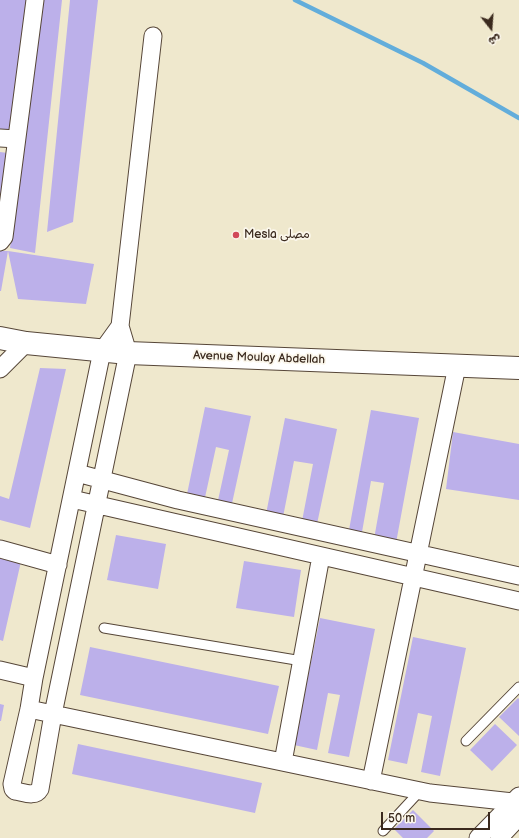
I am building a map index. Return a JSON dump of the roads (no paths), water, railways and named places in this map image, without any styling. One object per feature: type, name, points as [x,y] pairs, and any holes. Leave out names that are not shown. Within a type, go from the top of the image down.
[{"type":"main road","name":"Avenue Moulay Abdellah","points":[[0,338],[26,343],[128,353],[519,368]]},
{"type":"street","points":[[0,242],[4,237],[8,138],[35,0]]},
{"type":"street","points":[[120,326],[102,351],[34,678],[29,710],[12,784],[15,791],[33,794],[38,792],[40,789],[53,714],[128,353],[120,326],[153,36]]},
{"type":"street","points":[[0,369],[26,343]]},
{"type":"street","points":[[371,781],[457,366]]},
{"type":"street","points":[[77,474],[102,479],[178,500],[519,576]]},
{"type":"street","points":[[72,499],[519,601]]},
{"type":"street","points":[[0,549],[58,565]]},
{"type":"street","points":[[284,762],[321,556]]},
{"type":"street","points":[[0,670],[34,678]]},
{"type":"street","points":[[29,710],[420,791],[518,805]]},
{"type":"street","points":[[478,838],[518,805]]},
{"type":"street","points":[[499,838],[518,805]]},
{"type":"lane","points":[[104,628],[302,661]]},
{"type":"lane","points":[[466,741],[519,687]]},
{"type":"lane","points":[[383,831],[420,791]]},
{"type":"waterway","points":[[295,0],[423,63],[519,118]]},
{"type":"place","name":"Mesla مصلى","points":[[236,235]]}]
